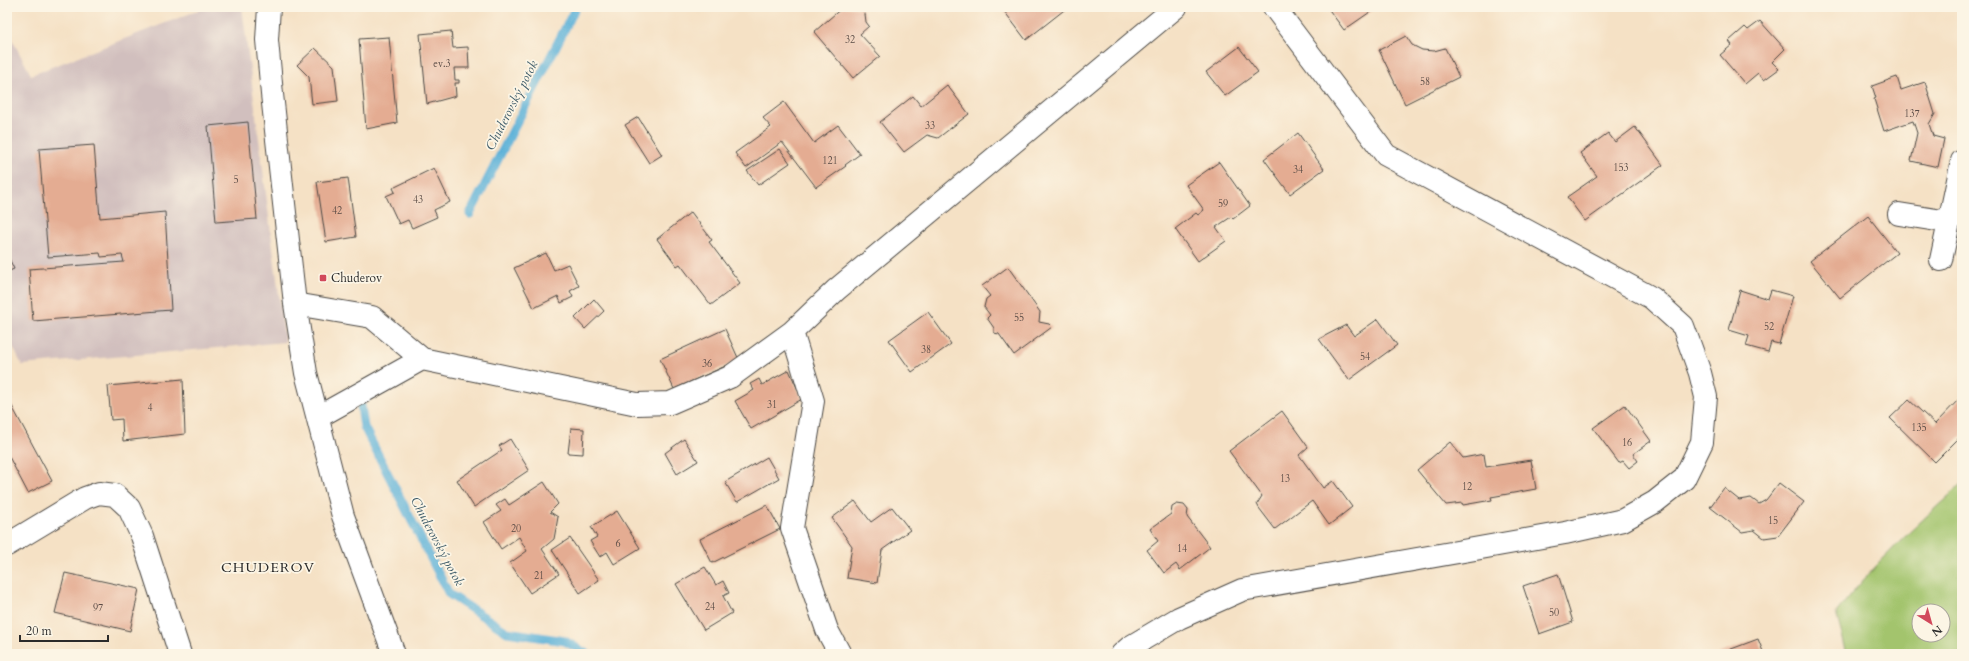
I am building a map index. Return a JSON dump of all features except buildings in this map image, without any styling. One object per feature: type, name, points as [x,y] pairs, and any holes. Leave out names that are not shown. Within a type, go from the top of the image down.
[{"type":"street","points":[[269,7],[267,40],[272,94],[296,304],[306,373],[343,516],[394,654]]},
{"type":"street","points":[[296,304],[372,317],[422,359],[637,404],[670,403],[730,377],[792,332],[842,285],[1176,7]]},
{"type":"street","points":[[1122,654],[1130,647],[1180,618],[1242,590],[1564,533],[1623,520],[1655,502],[1684,479],[1702,442],[1706,397],[1700,373],[1683,326],[1652,298],[1386,155],[1274,7]]},
{"type":"street","points":[[1941,260],[1962,161]]},
{"type":"street","points":[[1899,214],[1949,222]]},
{"type":"street","points":[[792,332],[813,401],[792,528],[827,630],[840,654]]},
{"type":"street","points":[[318,417],[422,359]]},
{"type":"street","points":[[7,545],[85,498],[99,493],[115,495],[129,508],[142,536],[180,654]]},
{"type":"shaded area","points":[[207,7],[242,7],[285,342],[22,365],[9,339],[7,339],[7,30],[31,75]]},
{"type":"green space","points":[[1962,484],[1962,654],[1847,654],[1836,613],[1865,578],[1912,530]]},
{"type":"waterway","name":"Chuderovský potok","points":[[470,214],[576,7]]},
{"type":"waterway","name":"Chuderovský potok","points":[[361,406],[364,427],[449,594],[507,632],[565,641],[587,654]]},
{"type":"place","name":"Chuderov","points":[[323,278]]},
{"type":"district","name":"CHUDEROV","points":[[268,567]]}]
